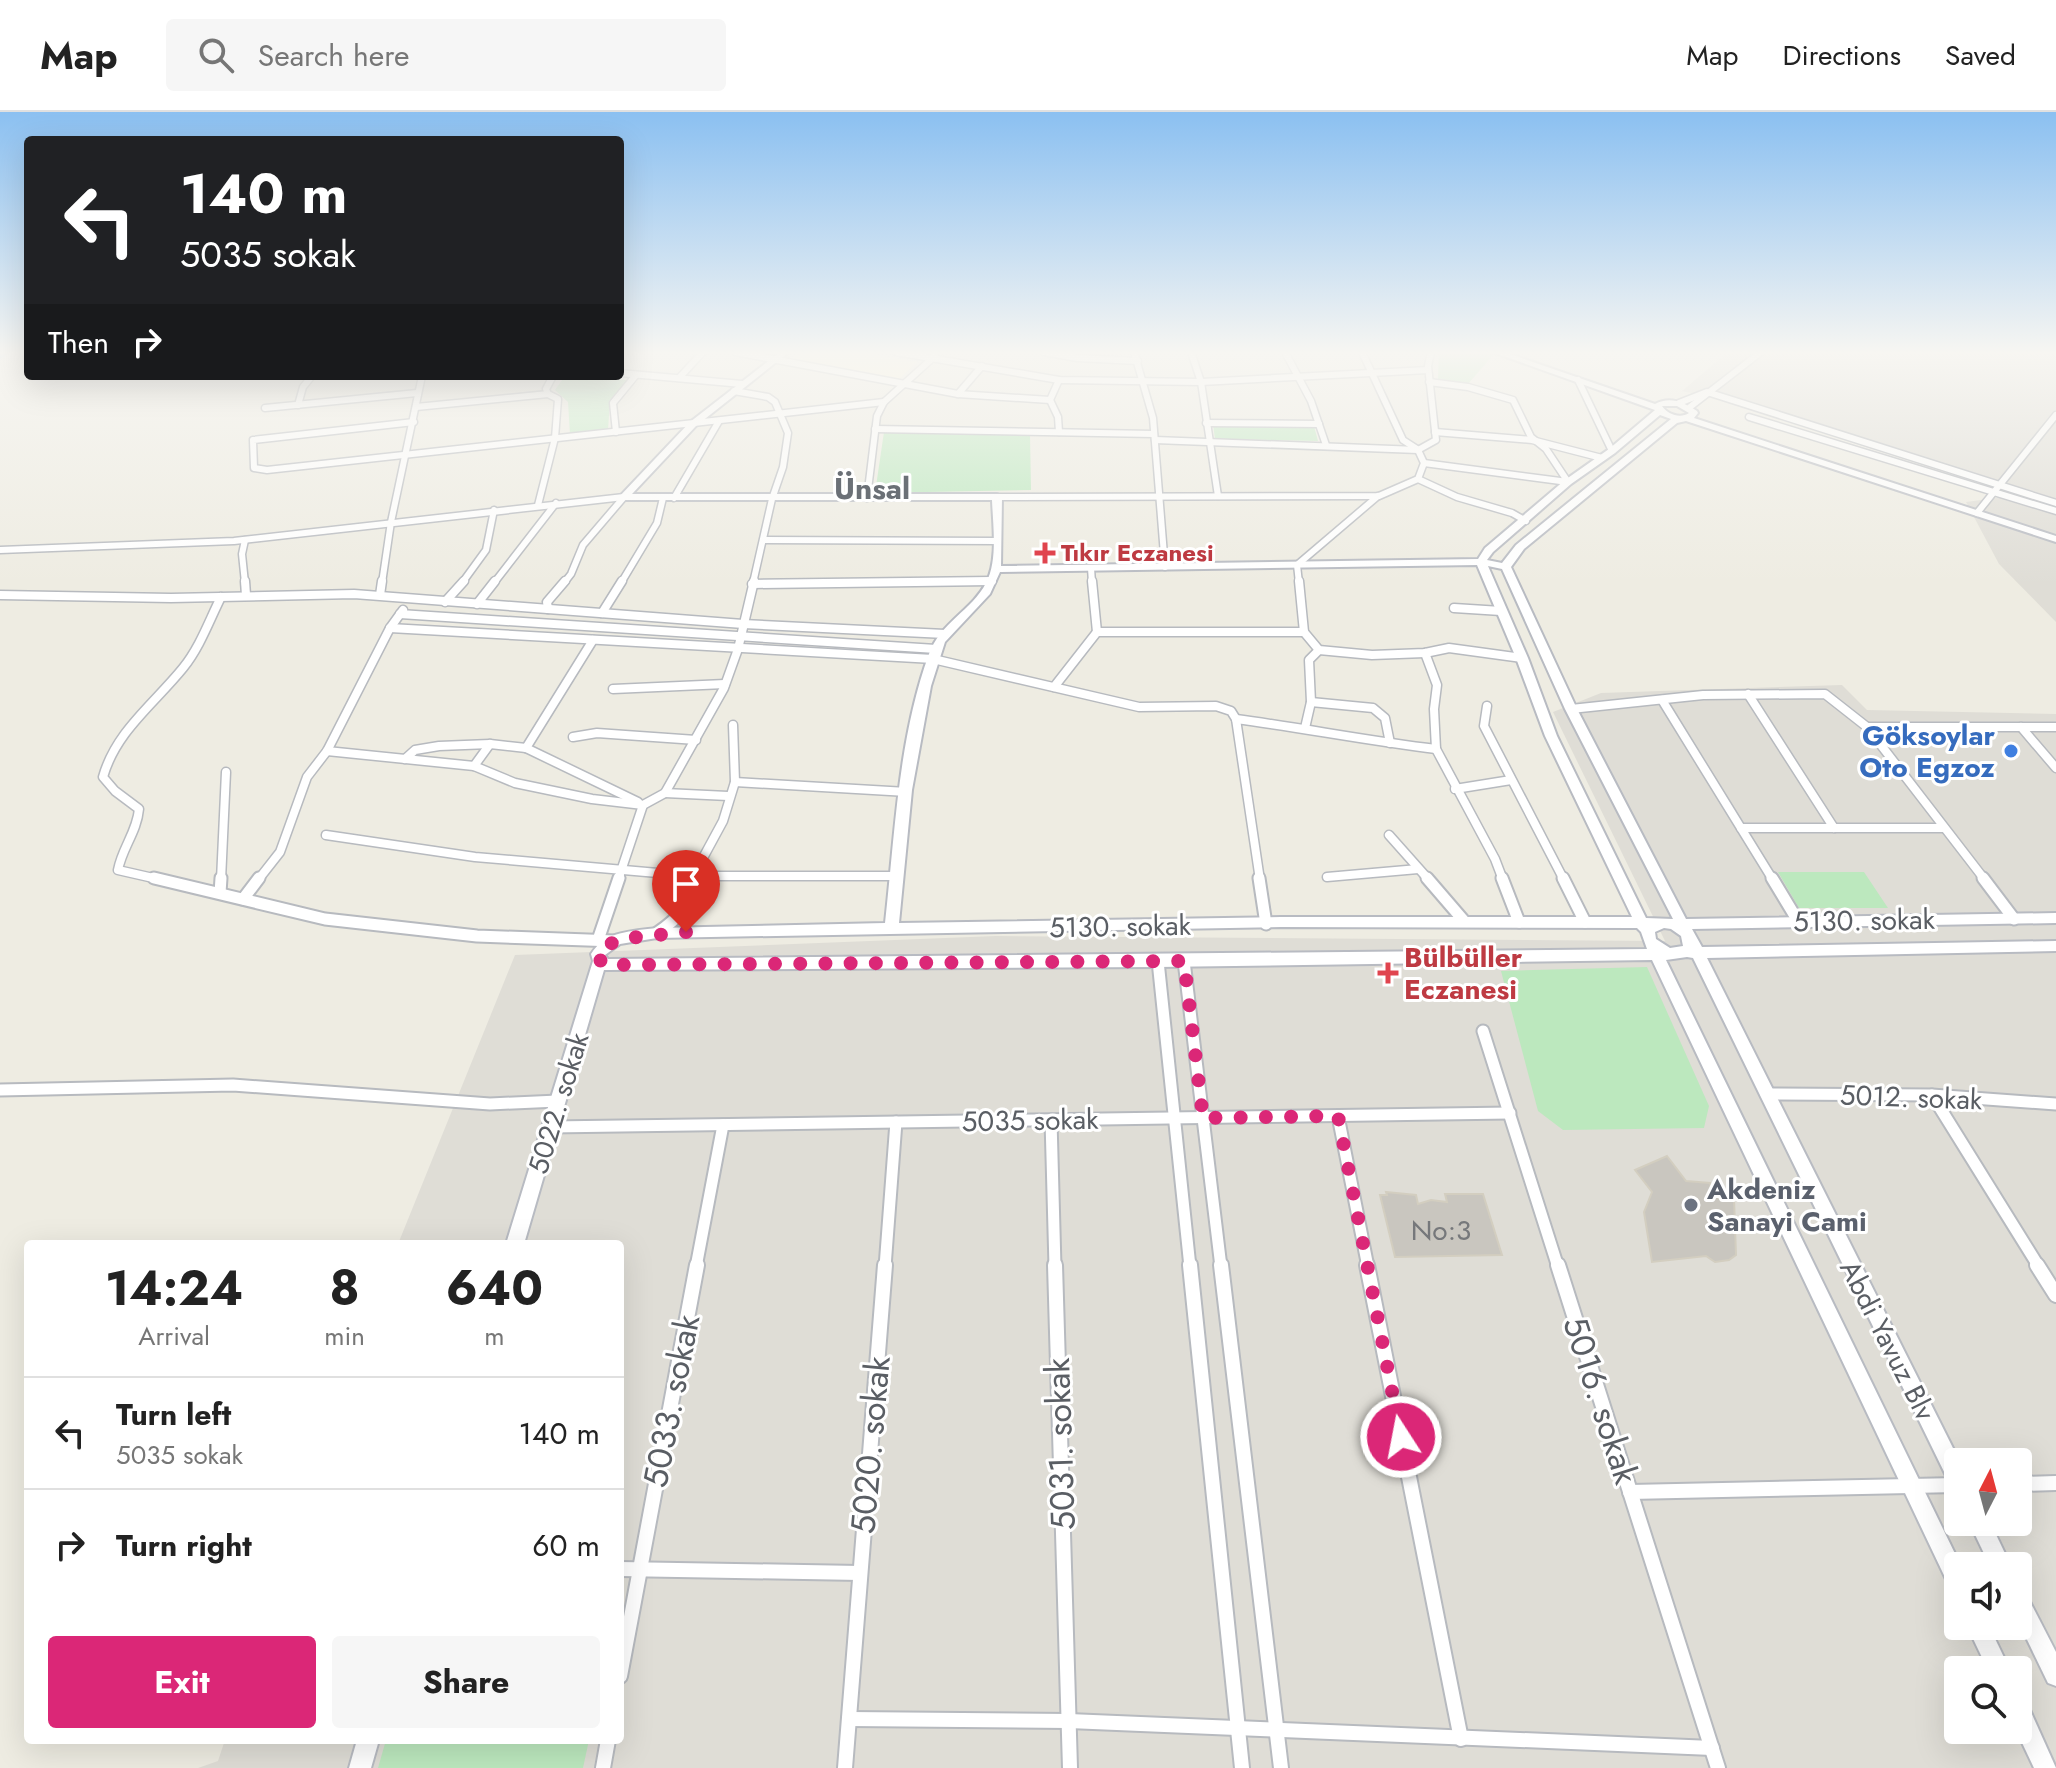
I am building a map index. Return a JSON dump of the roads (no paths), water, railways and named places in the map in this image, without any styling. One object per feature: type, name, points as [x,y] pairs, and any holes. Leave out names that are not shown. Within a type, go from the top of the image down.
[{"type":"main road","points":[[624,497],[688,429]]},
{"type":"main road","points":[[1481,562],[1489,550],[1568,482],[1607,455],[1636,429]]},
{"type":"main road","points":[[1667,429],[1520,547],[1506,567],[1944,1553]]},
{"type":"main road","points":[[1736,429],[1980,510],[2056,539]]},
{"type":"main road","points":[[624,497],[997,497],[993,575],[945,634],[934,654],[922,699],[907,792],[891,929]]},
{"type":"main road","points":[[1980,510],[2056,530]]},
{"type":"main road","points":[[993,575],[1091,568],[1481,562],[1506,567]]},
{"type":"main road","points":[[1481,562],[1551,736],[1670,938]]},
{"type":"main road","name":"5130. sokak","points":[[615,941],[657,933],[1464,921],[1585,922],[1670,938],[1798,921],[2056,918]]},
{"type":"main road","points":[[615,941],[598,954],[605,965],[1184,961],[1670,938],[2056,946]]},
{"type":"main road","name":"Abdi Yavuz Blv","points":[[1670,938],[1766,1094],[1944,1454]]},
{"type":"main road","name":"5022. sokak","points":[[516,1240],[600,961]]},
{"type":"main road","points":[[2032,1627],[2056,1675]]},
{"type":"main road","points":[[2032,1738],[2046,1768]]},
{"type":"main road","points":[[360,1768],[367,1744]]},
{"type":"street","points":[[349,429],[253,440],[254,468],[642,429]]},
{"type":"street","points":[[380,595],[404,454],[412,429]]},
{"type":"street","points":[[538,505],[556,429]]},
{"type":"street","points":[[602,613],[669,498],[714,429]]},
{"type":"street","points":[[327,751],[474,766],[515,783],[592,799],[643,805],[665,793],[725,684],[738,648],[772,499],[783,467],[786,429]]},
{"type":"street","points":[[867,498],[875,429]]},
{"type":"street","points":[[892,429],[1059,432],[1209,443],[1418,450],[1436,440],[1435,432],[1537,442],[1607,455]]},
{"type":"street","points":[[1154,429],[1165,567]]},
{"type":"street","points":[[1207,429],[1218,496]]},
{"type":"street","points":[[1321,429],[1326,445]]},
{"type":"street","points":[[1398,429],[1403,440],[1418,450],[1424,463],[1418,479],[1379,496],[1297,565],[1304,632],[1319,650],[1372,655],[1425,653],[1449,648],[1522,658]]},
{"type":"street","points":[[1527,429],[1531,437],[1546,449],[1568,482]]},
{"type":"street","points":[[1597,429],[1607,455]]},
{"type":"street","points":[[1792,429],[2056,503]]},
{"type":"street","points":[[1820,429],[1997,488],[2056,511]]},
{"type":"street","points":[[1980,510],[2044,429]]},
{"type":"street","points":[[1424,463],[1568,482]]},
{"type":"street","points":[[1418,479],[1457,497],[1512,513],[1526,521]]},
{"type":"street","points":[[997,497],[1379,496]]},
{"type":"street","points":[[0,550],[245,540],[624,497]]},
{"type":"street","points":[[548,609],[547,602],[571,574],[583,545],[624,497]]},
{"type":"street","points":[[477,604],[556,503]]},
{"type":"street","points":[[445,602],[479,563],[493,539],[494,510]]},
{"type":"street","points":[[245,540],[242,554],[246,595]]},
{"type":"street","points":[[764,540],[997,541]]},
{"type":"street","points":[[1054,687],[1097,632],[1091,568]]},
{"type":"street","points":[[752,584],[993,575]]},
{"type":"street","points":[[0,595],[380,595],[743,624],[945,634]]},
{"type":"street","points":[[221,597],[185,666],[139,715],[111,755],[103,777],[115,791],[139,809],[139,825],[119,860],[118,870],[325,919],[477,936],[615,941]]},
{"type":"street","points":[[243,899],[280,852],[307,777],[327,751],[390,628],[413,599]]},
{"type":"street","points":[[1454,608],[1501,611]]},
{"type":"street","points":[[400,614],[741,635],[934,654],[1139,707],[1216,706],[1231,711],[1236,719],[1266,924]]},
{"type":"street","points":[[390,628],[738,648],[934,654]]},
{"type":"street","points":[[1097,632],[1304,632]]},
{"type":"street","points":[[526,748],[593,640]]},
{"type":"street","points":[[1305,728],[1311,702],[1309,660],[1319,650]]},
{"type":"street","points":[[1425,653],[1437,685],[1434,709],[1436,749],[1495,859],[1519,922]]},
{"type":"street","points":[[613,689],[725,684]]},
{"type":"street","points":[[1571,709],[1748,694],[1825,694],[1867,727],[2014,919]]},
{"type":"street","points":[[1748,694],[1834,828]]},
{"type":"street","points":[[1662,700],[1798,921]]},
{"type":"street","points":[[1311,702],[1373,708],[1382,712],[1387,719],[1390,743]]},
{"type":"street","points":[[1487,706],[1484,726],[1585,922]]},
{"type":"street","points":[[1236,719],[1305,728],[1344,738],[1436,749]]},
{"type":"street","points":[[657,933],[673,922],[687,905],[692,876],[723,821],[728,796],[735,782],[733,725]]},
{"type":"street","points":[[1867,727],[2056,727]]},
{"type":"street","points":[[2021,727],[2056,768]]},
{"type":"street","points":[[573,737],[597,733],[696,740]]},
{"type":"street","points":[[405,759],[415,750],[490,744],[526,748],[598,780],[643,805]]},
{"type":"street","points":[[474,766],[490,744]]},
{"type":"street","points":[[220,893],[226,772]]},
{"type":"street","points":[[1455,789],[1511,780]]},
{"type":"street","points":[[735,782],[907,792]]},
{"type":"street","points":[[665,793],[728,796]]},
{"type":"street","points":[[598,940],[643,805]]},
{"type":"street","points":[[1741,828],[1944,828]]},
{"type":"street","points":[[326,835],[475,857],[692,876],[897,876]]},
{"type":"street","points":[[1389,835],[1464,921]]},
{"type":"street","points":[[1327,877],[1418,869]]},
{"type":"street","points":[[1158,961],[1242,1768]]},
{"type":"street","points":[[1184,961],[1281,1768]]},
{"type":"street","name":"5016. sokak","points":[[1483,1031],[1718,1768]]},
{"type":"street","points":[[0,1090],[233,1085],[490,1104],[558,1101]]},
{"type":"street","name":"5012. sokak","points":[[1766,1094],[1932,1095],[2056,1104]]},
{"type":"street","points":[[1932,1095],[2051,1279],[2056,1295]]},
{"type":"street","name":"5035 sokak","points":[[550,1127],[1510,1113]]},
{"type":"street","points":[[1338,1116],[1461,1739]]},
{"type":"street","name":"5031. sokak","points":[[1051,1120],[1070,1768]]},
{"type":"street","name":"5020. sokak","points":[[845,1768],[896,1122]]},
{"type":"street","name":"5033. sokak","points":[[624,1655],[723,1125]]},
{"type":"street","points":[[1630,1492],[1944,1483]]},
{"type":"street","points":[[2032,1484],[2056,1483]]},
{"type":"street","points":[[624,1569],[860,1573]]},
{"type":"street","points":[[849,1719],[1069,1721],[1712,1748]]},
{"type":"street","points":[[603,1768],[607,1744]]},
{"type":"place","name":"Tıkır Eczanesi","points":[[1045,553]]},
{"type":"place","name":"Göksoylar Oto Egzoz","points":[[2011,751]]},
{"type":"place","name":"Bülbüller Eczanesi","points":[[1388,973]]},
{"type":"place","name":"Akdeniz Sanayi Cami","points":[[1691,1205]]},
{"type":"district","name":"Ünsal","points":[[872,489]]}]
